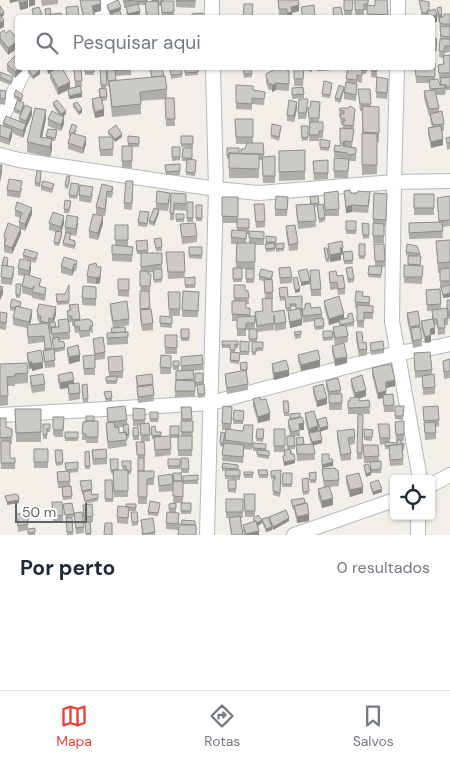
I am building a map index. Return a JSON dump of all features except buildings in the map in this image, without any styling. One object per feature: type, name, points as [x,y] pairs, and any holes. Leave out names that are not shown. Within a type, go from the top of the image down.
[{"type":"street","points":[[102,15],[109,0]]},
{"type":"street","points":[[212,0],[212,15]]},
{"type":"street","points":[[398,0],[398,15]]},
{"type":"street","points":[[0,123],[23,72],[26,70]]},
{"type":"street","points":[[207,535],[216,189],[213,70]]},
{"type":"street","points":[[397,70],[392,322],[419,475]]},
{"type":"street","points":[[0,155],[19,160],[216,189],[259,193],[394,182],[450,181]]},
{"type":"street","points":[[0,415],[211,403],[398,353],[450,344]]},
{"type":"street","points":[[435,483],[450,475]]},
{"type":"street","points":[[294,535],[390,501]]},
{"type":"street","points":[[418,520],[418,535]]}]
